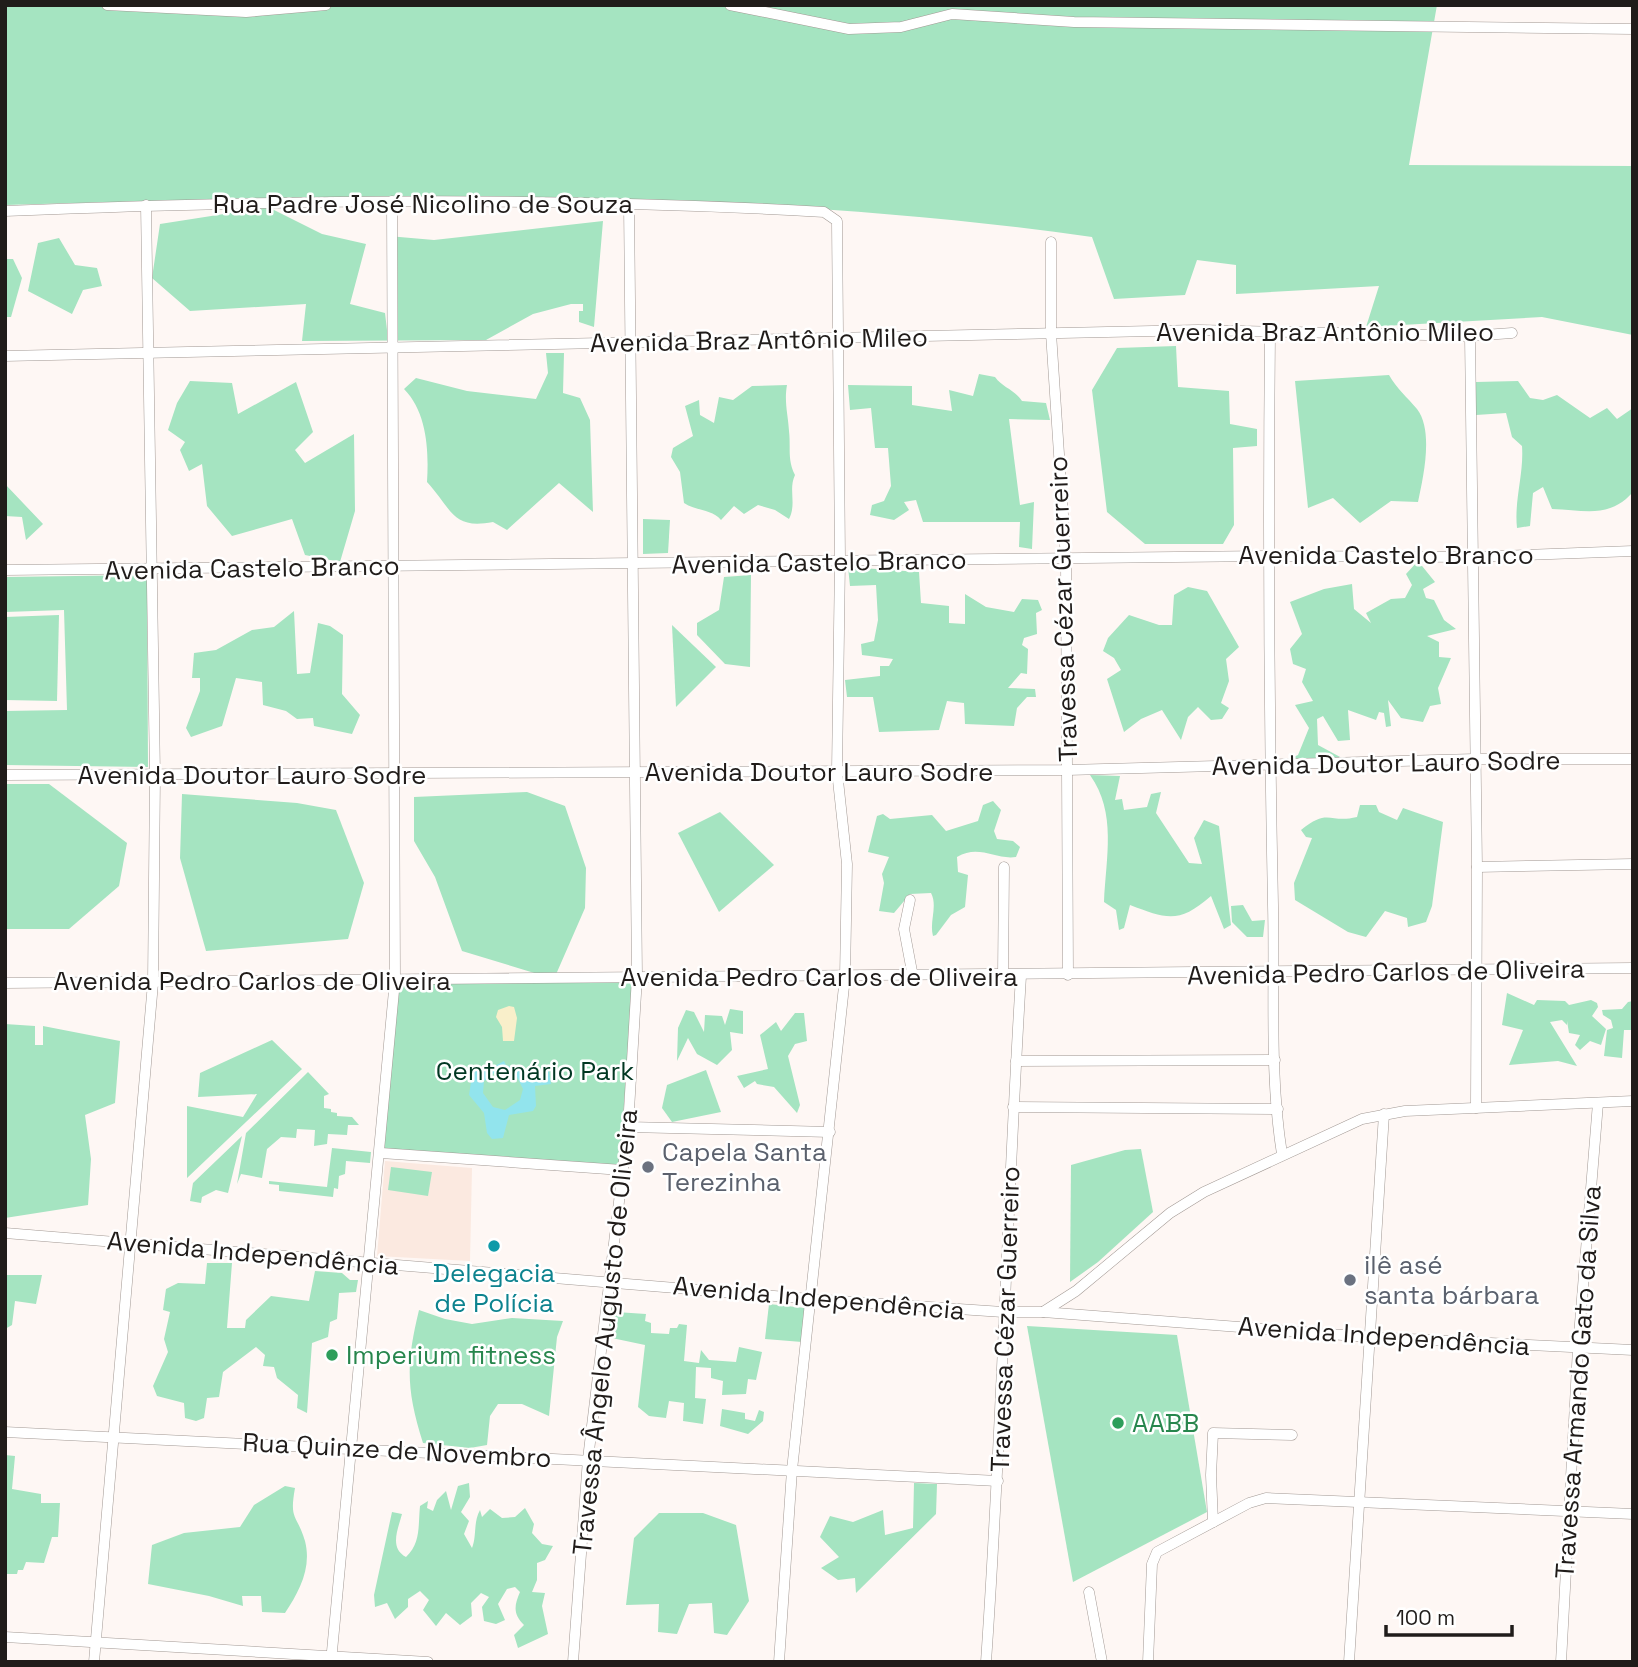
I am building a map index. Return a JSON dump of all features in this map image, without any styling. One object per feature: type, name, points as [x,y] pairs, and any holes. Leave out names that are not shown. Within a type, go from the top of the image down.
[{"type":"street","points":[[109,6],[246,12],[326,5]]},
{"type":"street","points":[[730,5],[849,29],[901,27],[952,14],[1074,22],[1633,29]]},
{"type":"street","points":[[332,1659],[395,980],[392,774],[395,566],[392,201]]},
{"type":"street","name":"Rua Padre José Nicolino de Souza","points":[[5,211],[146,205],[392,201],[629,204],[824,212],[837,221],[840,338]]},
{"type":"street","name":"Travessa Ângelo Augusto de Oliveira","points":[[573,1662],[588,1459],[628,1127],[637,977],[629,204]]},
{"type":"street","points":[[94,1662],[153,983],[155,775],[146,205]]},
{"type":"street","name":"Travessa Cézar Guerreiro","points":[[1051,242],[1051,333],[1066,560],[1068,975]]},
{"type":"street","points":[[1270,332],[1267,556],[1270,765],[1275,1060],[1282,1154]]},
{"type":"street","name":"Avenida Braz Antônio Mileo","points":[[5,356],[1051,333],[1270,332],[1470,336],[1512,333]]},
{"type":"street","points":[[1470,336],[1478,867],[1476,1108]]},
{"type":"street","points":[[779,1662],[792,1470],[845,977],[847,864],[837,771],[840,338]]},
{"type":"street","name":"Avenida Castelo Branco","points":[[5,570],[1267,556],[1474,557],[1633,551]]},
{"type":"street","name":"Avenida Doutor Lauro Sodre","points":[[5,775],[1067,770],[1475,759],[1633,759]]},
{"type":"street","points":[[1478,867],[1633,864]]},
{"type":"street","points":[[1003,976],[1004,867]]},
{"type":"street","points":[[910,900],[904,929],[913,977]]},
{"type":"street","name":"Avenida Pedro Carlos de Oliveira","points":[[5,983],[913,977],[1633,968]]},
{"type":"street","name":"Travessa Cézar Guerreiro","points":[[986,1662],[998,1481],[1003,1312],[1021,976]]},
{"type":"street","points":[[1016,1061],[1275,1060]]},
{"type":"street","points":[[1043,1312],[1076,1291],[1170,1213],[1204,1192],[1362,1119],[1384,1114],[1633,1101]]},
{"type":"street","name":"Travessa Armando Gato da Silva","points":[[1561,1662],[1578,1348],[1598,1103]]},
{"type":"street","points":[[1013,1107],[1278,1108]]},
{"type":"street","points":[[1349,1662],[1384,1114]]},
{"type":"street","points":[[628,1127],[830,1132]]},
{"type":"street","points":[[381,1153],[622,1170]]},
{"type":"street","name":"Avenida Independência","points":[[5,1233],[811,1299],[1003,1312],[1043,1312],[1369,1337],[1633,1350]]},
{"type":"street","name":"Rua Quinze de Novembro","points":[[5,1432],[998,1481]]},
{"type":"street","points":[[1213,1522],[1213,1433],[1292,1435]]},
{"type":"street","points":[[1148,1662],[1154,1558],[1163,1547],[1266,1498],[1358,1499],[1633,1514]]},
{"type":"street","points":[[1089,1592],[1102,1662]]},
{"type":"street","points":[[5,1637],[332,1659],[428,1662]]},
{"type":"shaded area","points":[[385,1161],[472,1168],[470,1261],[377,1256]]},
{"type":"green space","points":[[5,5],[1437,5],[1409,165],[1633,166],[1633,335],[1542,317],[1366,327],[1379,286],[1236,294],[1236,265],[1197,260],[1185,295],[1114,299],[1092,237],[821,209],[549,198],[413,197],[5,205]]},
{"type":"green space","points":[[268,207],[322,234],[366,244],[350,304],[385,313],[387,330],[388,236],[434,240],[603,221],[594,327],[579,322],[579,311],[583,311],[583,304],[571,304],[533,314],[486,340],[302,341],[306,304],[190,311],[152,278],[160,224]]},
{"type":"green space","points":[[59,238],[75,265],[97,268],[102,286],[83,290],[72,314],[28,291],[38,243]]},
{"type":"green space","points":[[5,259],[13,259],[22,278],[11,317],[5,317]]},
{"type":"green space","points":[[1176,346],[1178,387],[1229,391],[1230,424],[1257,429],[1257,446],[1233,448],[1234,525],[1223,544],[1145,544],[1107,512],[1092,390],[1117,348]]},
{"type":"green space","points":[[546,353],[564,353],[563,393],[580,398],[590,420],[593,512],[559,483],[507,530],[493,522],[479,524],[461,520],[448,509],[427,482],[425,432],[418,409],[404,389],[416,378],[467,391],[536,399],[548,373]]},
{"type":"green space","points":[[979,374],[995,377],[1022,401],[1046,403],[1050,420],[1009,419],[1020,505],[1034,502],[1032,549],[1019,547],[1020,522],[923,522],[916,500],[904,502],[909,510],[894,520],[870,515],[872,505],[884,501],[891,486],[888,448],[875,448],[871,408],[850,410],[848,385],[912,386],[912,405],[952,411],[949,390],[973,396]]},
{"type":"green space","points":[[1389,375],[1417,409],[1425,429],[1426,455],[1418,502],[1391,501],[1360,523],[1333,498],[1308,508],[1295,381]]},
{"type":"green space","points":[[190,381],[232,383],[238,414],[296,382],[313,432],[295,450],[305,463],[354,434],[355,511],[340,562],[305,555],[292,519],[232,536],[207,506],[202,464],[189,471],[180,450],[185,442],[168,430],[177,403]]},
{"type":"green space","points":[[1518,381],[1530,398],[1543,400],[1557,395],[1590,418],[1607,408],[1617,419],[1633,408],[1633,492],[1624,501],[1606,510],[1552,509],[1543,487],[1533,493],[1530,526],[1517,528],[1522,446],[1512,437],[1506,413],[1476,415],[1476,382]]},
{"type":"green space","points":[[787,385],[790,459],[795,475],[789,519],[775,510],[758,505],[744,514],[734,506],[721,520],[713,514],[684,503],[680,472],[671,457],[673,448],[693,436],[685,406],[699,400],[700,415],[714,423],[719,397],[733,400],[752,386]]},
{"type":"green space","points":[[5,484],[43,524],[26,540],[22,517],[5,516]]},
{"type":"green space","points":[[643,519],[670,520],[668,553],[643,554]]},
{"type":"green space","points":[[1418,561],[1435,582],[1423,589],[1426,598],[1434,600],[1444,620],[1456,629],[1427,636],[1439,642],[1439,657],[1451,658],[1438,688],[1441,704],[1430,706],[1423,722],[1401,718],[1388,700],[1391,726],[1386,727],[1384,713],[1379,712],[1376,720],[1348,710],[1350,740],[1338,741],[1323,716],[1317,719],[1318,745],[1342,758],[1287,760],[1298,755],[1309,728],[1295,705],[1313,701],[1302,682],[1306,669],[1293,664],[1290,649],[1302,634],[1290,602],[1324,589],[1352,584],[1354,609],[1371,623],[1366,613],[1391,599],[1405,598],[1412,585],[1406,574]]},
{"type":"green space","points":[[848,567],[919,572],[921,603],[949,606],[949,623],[965,624],[965,594],[986,607],[1014,612],[1022,599],[1038,600],[1042,610],[1036,613],[1037,634],[1024,638],[1022,645],[1028,649],[1027,674],[1021,673],[1008,688],[1035,689],[1036,697],[1027,697],[1017,708],[1014,726],[965,724],[964,703],[947,701],[939,730],[879,732],[873,697],[847,697],[845,680],[880,676],[880,666],[889,666],[893,659],[862,655],[861,644],[874,641],[878,620],[876,585],[850,586]]},
{"type":"green space","points":[[147,575],[148,767],[5,765],[5,711],[67,710],[64,610],[5,612],[5,577]]},
{"type":"green space","points":[[751,575],[750,667],[725,664],[697,635],[697,623],[719,610],[724,577]]},
{"type":"green space","points":[[1188,587],[1207,591],[1239,647],[1226,659],[1229,681],[1221,703],[1229,708],[1222,719],[1211,720],[1198,707],[1188,717],[1181,740],[1162,710],[1141,719],[1124,732],[1107,679],[1121,670],[1114,658],[1103,651],[1108,638],[1129,615],[1159,625],[1172,625],[1174,595]]},
{"type":"green space","points":[[294,611],[297,674],[310,673],[318,623],[330,626],[343,635],[342,694],[360,715],[352,734],[314,726],[313,718],[297,719],[286,711],[263,705],[262,682],[236,678],[222,726],[191,737],[186,728],[200,691],[200,678],[192,678],[194,653],[216,650],[252,630],[274,627]]},
{"type":"green space","points":[[59,615],[57,701],[5,700],[5,617]]},
{"type":"green space","points":[[672,625],[716,667],[676,707]]},
{"type":"green space","points":[[1090,775],[1120,776],[1115,800],[1122,799],[1124,810],[1147,807],[1151,794],[1161,792],[1156,813],[1189,863],[1202,864],[1194,838],[1204,820],[1219,826],[1231,925],[1224,929],[1211,896],[1190,911],[1172,916],[1163,916],[1130,905],[1124,928],[1119,930],[1116,910],[1104,902],[1108,852],[1107,820],[1104,805]]},
{"type":"green space","points":[[5,784],[49,784],[127,843],[119,886],[69,929],[5,929]]},
{"type":"green space","points":[[527,792],[565,806],[586,868],[585,908],[554,979],[462,951],[435,877],[414,841],[414,797]]},
{"type":"green space","points":[[182,794],[297,803],[336,810],[364,883],[348,939],[206,951],[180,858]]},
{"type":"green space","points":[[993,801],[1001,810],[994,831],[997,839],[1013,841],[1020,847],[1016,857],[973,852],[957,857],[958,872],[968,875],[965,907],[951,915],[936,935],[933,936],[932,931],[934,903],[931,893],[910,894],[894,913],[879,911],[884,883],[882,874],[889,857],[868,852],[877,816],[883,814],[890,819],[932,815],[946,831],[978,821],[983,805]]},
{"type":"green space","points":[[1360,805],[1376,805],[1379,812],[1397,820],[1403,808],[1443,822],[1432,906],[1426,922],[1408,927],[1407,918],[1385,911],[1366,937],[1348,932],[1295,900],[1294,883],[1312,838],[1306,837],[1301,830],[1318,819],[1357,817]]},
{"type":"green space","points":[[720,812],[774,865],[719,912],[678,833]]},
{"type":"green space","points":[[1243,905],[1252,921],[1265,920],[1263,937],[1247,937],[1232,922],[1231,906]]},
{"type":"green space","name":"Centenário Park","points":[[634,981],[619,1166],[384,1149],[399,984]]},
{"type":"green space","points":[[1507,993],[1534,1005],[1537,1000],[1565,1001],[1569,1005],[1591,1000],[1597,1003],[1598,1007],[1592,1016],[1606,1029],[1601,1045],[1590,1041],[1580,1050],[1575,1045],[1580,1035],[1569,1033],[1567,1021],[1567,1025],[1562,1020],[1550,1022],[1577,1066],[1558,1061],[1509,1065],[1523,1030],[1502,1025]]},
{"type":"green space","points":[[1633,1001],[1633,1030],[1624,1030],[1622,1058],[1604,1056],[1607,1030],[1613,1028],[1611,1020],[1603,1015],[1602,1010],[1622,1009],[1628,1002]]},
{"type":"green space","points":[[730,1009],[743,1011],[743,1034],[730,1032],[732,1050],[717,1065],[697,1054],[688,1038],[677,1061],[678,1028],[686,1010],[694,1012],[704,1032],[705,1015],[722,1016],[725,1025]]},
{"type":"green space","points":[[795,1013],[804,1013],[807,1041],[795,1044],[788,1056],[800,1105],[797,1113],[774,1087],[757,1084],[755,1081],[744,1088],[737,1076],[768,1069],[760,1035],[776,1022],[781,1031]]},
{"type":"green space","points":[[5,1024],[35,1026],[35,1045],[43,1045],[43,1026],[120,1041],[115,1103],[85,1115],[91,1159],[88,1205],[5,1218]]},
{"type":"green space","points":[[272,1040],[302,1069],[187,1178],[187,1106],[243,1117],[257,1094],[198,1097],[200,1073]]},
{"type":"green space","points":[[706,1070],[721,1112],[672,1122],[662,1108],[667,1085]]},
{"type":"green space","points":[[308,1072],[329,1094],[324,1096],[324,1108],[331,1109],[337,1116],[352,1117],[359,1125],[348,1125],[347,1135],[328,1134],[327,1144],[314,1146],[315,1130],[297,1129],[296,1138],[281,1137],[267,1149],[262,1178],[241,1174],[237,1184],[246,1133]]},
{"type":"green space","points":[[242,1136],[228,1193],[216,1190],[202,1197],[201,1203],[190,1201],[193,1183]]},
{"type":"green space","points":[[332,1148],[371,1152],[370,1163],[346,1161],[345,1174],[339,1176],[338,1189],[334,1188],[333,1197],[279,1191],[279,1185],[269,1184],[269,1181],[327,1187]]},
{"type":"green space","points":[[1141,1149],[1153,1212],[1098,1262],[1070,1282],[1071,1165],[1125,1150]]},
{"type":"green space","points":[[391,1167],[432,1172],[428,1196],[388,1190]]},
{"type":"green space","points":[[207,1263],[232,1263],[227,1328],[245,1328],[246,1320],[271,1296],[309,1301],[315,1271],[342,1273],[350,1280],[358,1280],[356,1292],[339,1293],[337,1319],[330,1322],[328,1337],[312,1343],[307,1413],[297,1408],[298,1395],[277,1378],[274,1367],[263,1366],[265,1355],[256,1347],[223,1372],[219,1397],[207,1398],[204,1418],[196,1421],[185,1418],[184,1403],[157,1396],[153,1386],[168,1352],[164,1339],[170,1312],[163,1310],[166,1289],[178,1283],[205,1284]]},
{"type":"green space","points":[[5,1275],[42,1275],[36,1304],[15,1301],[12,1325],[5,1329]]},
{"type":"green space","points":[[617,1301],[616,1312],[646,1314],[645,1321],[651,1323],[651,1333],[669,1334],[670,1328],[677,1328],[679,1324],[687,1325],[684,1361],[699,1363],[701,1350],[709,1360],[736,1362],[739,1347],[762,1352],[756,1380],[748,1379],[746,1394],[722,1395],[723,1381],[711,1378],[711,1368],[696,1367],[695,1398],[706,1399],[703,1424],[683,1421],[684,1403],[669,1401],[666,1418],[649,1416],[638,1407],[645,1345],[607,1337],[608,1309]]},
{"type":"green space","points":[[769,1304],[805,1308],[802,1342],[765,1339]]},
{"type":"green space","points":[[419,1310],[472,1324],[512,1318],[563,1321],[557,1337],[549,1416],[522,1404],[498,1404],[490,1416],[487,1445],[470,1448],[423,1443],[413,1407],[410,1376]]},
{"type":"green space","name":"AABB","points":[[1027,1326],[1177,1335],[1207,1512],[1073,1582]]},
{"type":"green space","points":[[722,1409],[745,1413],[745,1419],[755,1421],[759,1410],[764,1412],[763,1421],[748,1434],[720,1426]]},
{"type":"green space","points":[[5,1455],[15,1456],[12,1489],[41,1494],[41,1503],[60,1503],[58,1537],[52,1537],[44,1563],[26,1562],[23,1570],[18,1570],[17,1574],[7,1574],[5,1570]]},
{"type":"green space","points":[[469,1483],[470,1497],[461,1512],[469,1521],[464,1534],[472,1548],[480,1510],[482,1517],[490,1509],[502,1518],[515,1517],[525,1508],[534,1524],[532,1533],[542,1544],[553,1546],[545,1560],[537,1563],[537,1580],[532,1592],[545,1593],[542,1606],[548,1634],[518,1648],[514,1635],[524,1625],[516,1613],[520,1592],[515,1587],[507,1589],[498,1604],[505,1620],[496,1624],[484,1621],[482,1607],[489,1597],[481,1593],[471,1603],[472,1616],[460,1625],[446,1613],[436,1626],[423,1610],[429,1600],[420,1591],[408,1599],[408,1607],[395,1619],[387,1603],[375,1607],[374,1595],[392,1512],[402,1514],[396,1543],[406,1557],[416,1540],[420,1506],[428,1501],[427,1508],[433,1511],[437,1500],[446,1491],[451,1510],[458,1486]]},
{"type":"green space","points":[[914,1483],[937,1484],[936,1514],[856,1593],[855,1578],[838,1580],[821,1568],[839,1557],[820,1537],[830,1516],[853,1522],[883,1510],[885,1535],[913,1528]]},
{"type":"green space","points":[[285,1486],[295,1488],[293,1512],[305,1541],[307,1561],[299,1588],[285,1613],[262,1612],[261,1596],[242,1596],[243,1606],[148,1584],[152,1545],[184,1533],[240,1527],[254,1505]]},
{"type":"green space","points":[[659,1513],[703,1513],[736,1525],[749,1601],[727,1635],[714,1633],[712,1603],[689,1604],[677,1634],[658,1632],[659,1604],[626,1605],[634,1538]]},
{"type":"sand","points":[[514,1007],[517,1018],[514,1041],[503,1041],[502,1027],[496,1017],[498,1010]]},
{"type":"water","points":[[504,1061],[506,1065],[532,1074],[549,1071],[551,1084],[535,1086],[536,1106],[533,1111],[509,1115],[503,1138],[492,1139],[487,1133],[484,1113],[469,1095],[473,1069],[493,1067]],"holes":[[[498,1070],[515,1073],[523,1089],[520,1100],[505,1110],[493,1107],[483,1093],[484,1081]]]},
{"type":"place","name":"Capela Santa Terezinha","points":[[648,1167]]},
{"type":"place","name":"Delegacia de Polícia","points":[[494,1246]]},
{"type":"place","name":"ilê asé santa bárbara","points":[[1350,1280]]},
{"type":"place","name":"Imperium fitness","points":[[332,1355]]},
{"type":"place","name":"AABB","points":[[1118,1423]]}]
